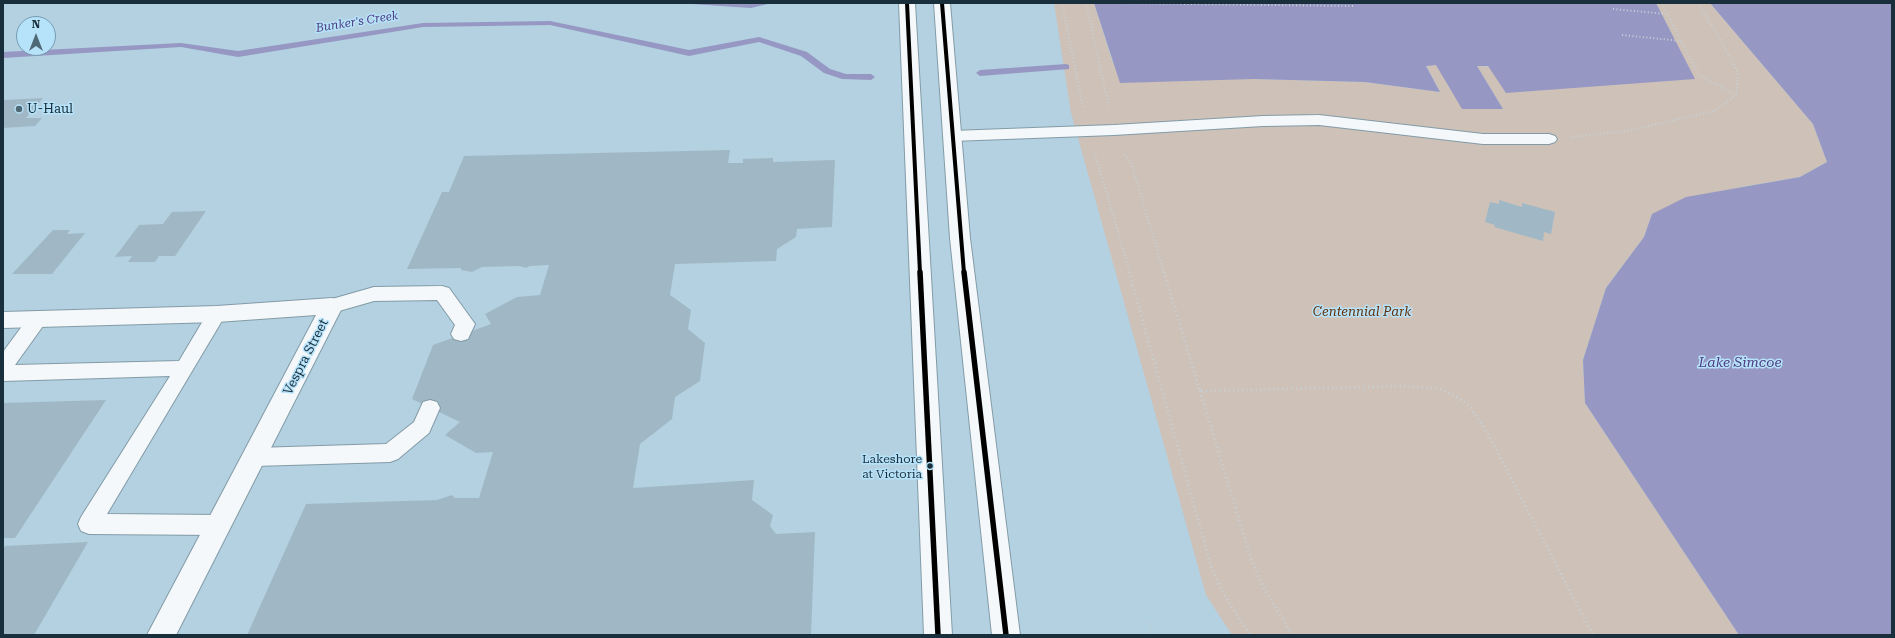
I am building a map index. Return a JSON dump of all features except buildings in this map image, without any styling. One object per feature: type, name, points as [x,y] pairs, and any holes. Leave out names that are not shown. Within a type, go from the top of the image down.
[{"type":"main road","points":[[907,3],[938,635]]},
{"type":"main road","points":[[942,3],[960,238],[1006,635]]},
{"type":"main road","name":"Vespra Street","points":[[3,320],[218,314],[332,306]]},
{"type":"main road","name":"Vespra Street","points":[[161,635],[332,306]]},
{"type":"lane","points":[[952,136],[1114,130],[1263,121],[1319,120],[1483,139],[1549,139]]},
{"type":"lane","points":[[332,306],[374,294],[442,293],[465,324],[462,334]]},
{"type":"lane","points":[[218,314],[89,524],[218,525]]},
{"type":"lane","points":[[3,367],[38,319]]},
{"type":"lane","points":[[3,373],[185,368]]},
{"type":"lane","points":[[254,456],[390,453],[422,427],[430,408]]},
{"type":"path","points":[[1062,3],[1088,131],[1108,192],[1211,566],[1224,595],[1250,635]]},
{"type":"path","points":[[1086,3],[1120,151],[1131,162],[1251,559],[1262,585],[1292,635]]},
{"type":"path","points":[[1107,3],[1354,6]]},
{"type":"path","points":[[1662,3],[1699,75],[1736,95]]},
{"type":"path","points":[[1549,139],[1627,131],[1714,111],[1736,95],[1738,73],[1718,35],[1698,3]]},
{"type":"path","points":[[1613,9],[1668,14]]},
{"type":"path","points":[[1622,35],[1682,41]]},
{"type":"path","points":[[1200,391],[1406,386],[1439,389],[1457,397],[1469,406],[1484,427],[1593,635]]},
{"type":"path","points":[[1149,623],[1152,635]]},
{"type":"green space","name":"Centennial Park","points":[[1054,3],[1094,3],[1113,63],[1254,79],[1365,82],[1440,92],[1426,65],[1437,65],[1463,109],[1503,109],[1477,66],[1694,79],[1656,3],[1710,3],[1813,124],[1827,162],[1800,177],[1741,187],[1652,214],[1644,237],[1606,288],[1583,360],[1585,403],[1739,635],[1232,635],[1206,595],[1071,113]]},
{"type":"water","points":[[677,3],[772,3],[751,8]]},
{"type":"water","points":[[1094,3],[1656,3],[1695,79],[1506,93],[1488,66],[1477,66],[1503,109],[1462,109],[1436,65],[1426,66],[1440,92],[1365,82],[1254,79],[1120,83]]},
{"type":"water","name":"Lake Simcoe","points":[[1710,3],[1892,3],[1892,635],[1739,635],[1585,403],[1583,360],[1606,288],[1644,237],[1652,214],[1686,197],[1800,177],[1827,162],[1813,124]]},
{"type":"waterway","name":"Bunker's Creek","points":[[3,55],[181,45],[238,54],[423,25],[550,23],[689,53],[759,39],[804,54],[827,71],[845,77],[871,77]]},
{"type":"waterway","name":"Bunker's Creek","points":[[980,73],[1066,67]]},
{"type":"transit line","points":[[907,3],[938,635]]},
{"type":"transit line","points":[[942,3],[960,238],[1006,635]]},
{"type":"place","name":"U-Haul","points":[[19,109]]},
{"type":"place","name":"Lakeshore at Victoria","points":[[930,466]]}]
